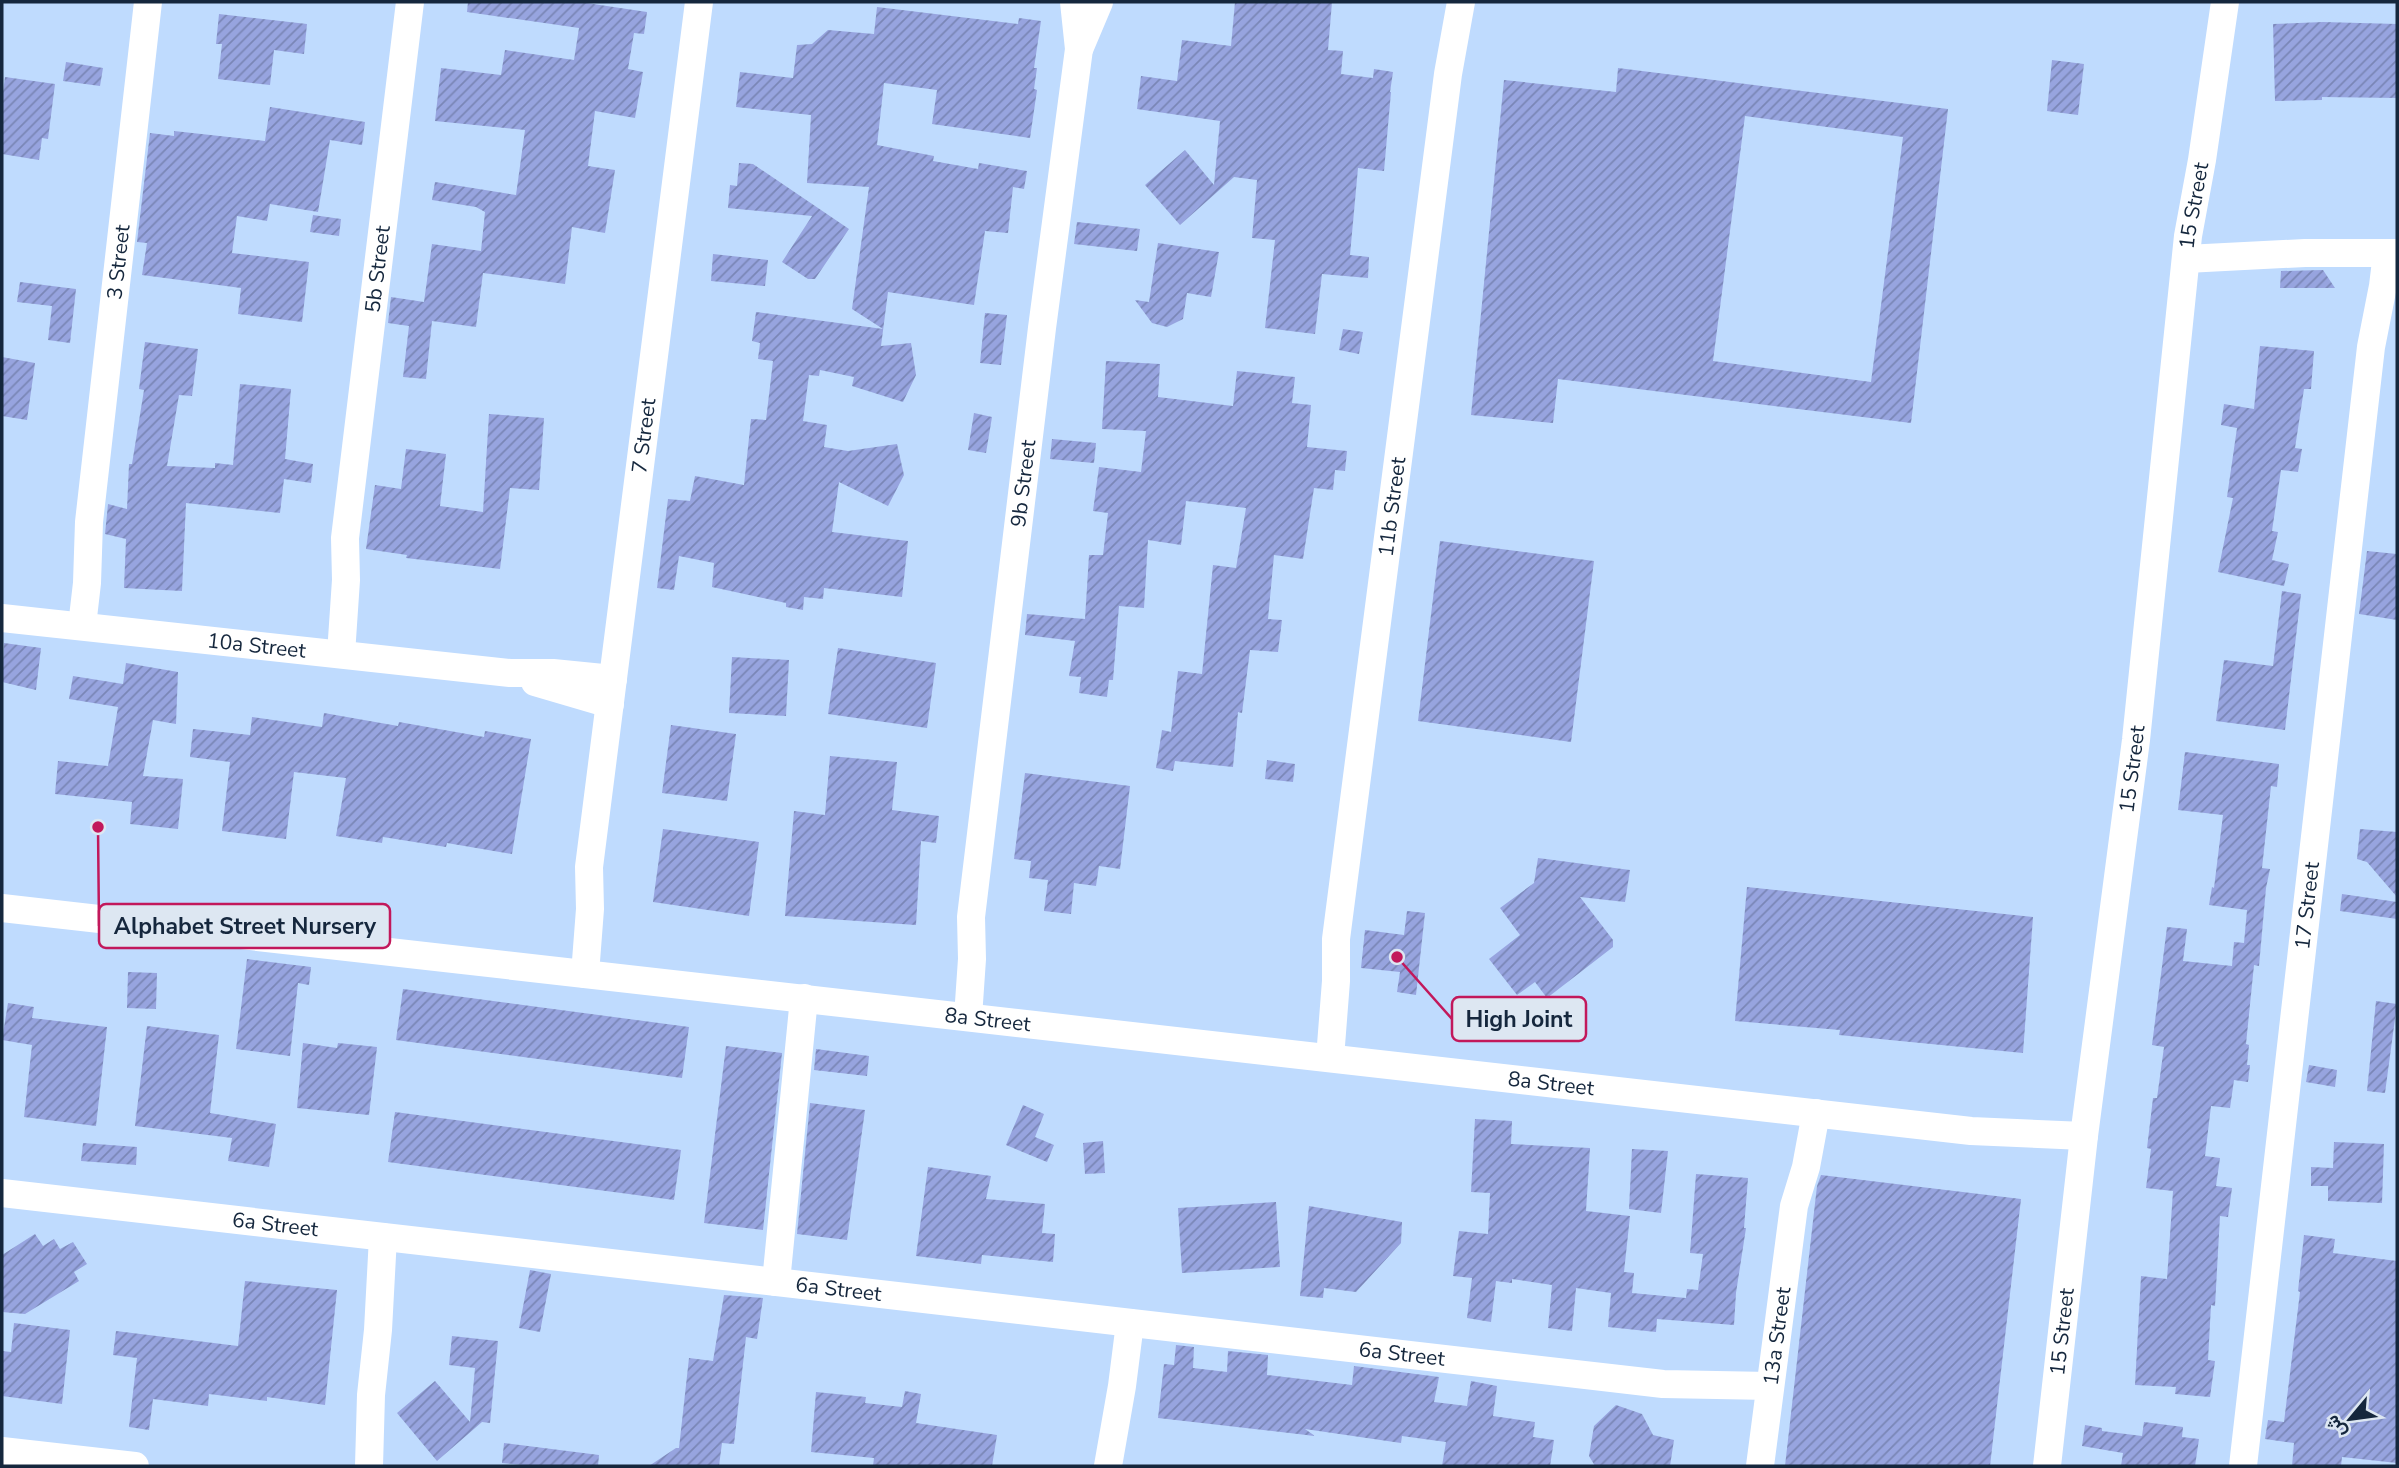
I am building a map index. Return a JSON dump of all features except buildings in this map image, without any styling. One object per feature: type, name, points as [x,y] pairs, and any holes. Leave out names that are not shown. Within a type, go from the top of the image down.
[{"type":"street","name":"3 Street","points":[[72,625],[71,581],[89,522],[148,2]]},
{"type":"street","name":"5b Street","points":[[332,653],[330,598],[345,538],[410,2]]},
{"type":"street","name":"7 Street","points":[[575,973],[576,917],[589,867],[698,2]]},
{"type":"street","name":"9b Street","points":[[959,1016],[955,977],[971,917],[1042,328],[1079,50],[1074,2]]},
{"type":"street","name":"9b Street","points":[[1079,50],[1099,2]]},
{"type":"street","name":"11b Street","points":[[1443,2],[1448,74]]},
{"type":"street","name":"11b Street","points":[[1320,1057],[1322,989],[1336,939],[1448,74],[1461,2]]},
{"type":"street","name":"15 Street","points":[[2209,2],[2214,74]]},
{"type":"street","name":"15 Street","points":[[2047,1466],[2083,1146],[2136,740],[2187,248],[2225,2]]},
{"type":"street","points":[[2187,248],[2384,253]]},
{"type":"street","name":"17 Street","points":[[2243,1466],[2371,347],[2368,305],[2384,253]]},
{"type":"street","name":"10a Street","points":[[2,618],[510,673],[568,693],[611,691]]},
{"type":"street","name":"8a Street","points":[[2,908],[1974,1131],[2014,1144],[2083,1146]]},
{"type":"street","points":[[776,1282],[804,998]]},
{"type":"street","name":"13a Street","points":[[1760,1466],[1794,1206],[1794,1164],[1807,1112]]},
{"type":"street","name":"6a Street","points":[[2,1193],[1769,1395]]},
{"type":"street","points":[[369,1466],[371,1395],[378,1329],[393,1238]]},
{"type":"street","points":[[1108,1466],[1122,1386],[1121,1322]]},
{"type":"street","points":[[356,1466],[371,1395]]},
{"type":"street","points":[[2,1451],[135,1466]]},
{"type":"place","name":"Alphabet Street Nursery","points":[[98,827]]},
{"type":"place","name":"High Joint","points":[[1397,957]]}]
